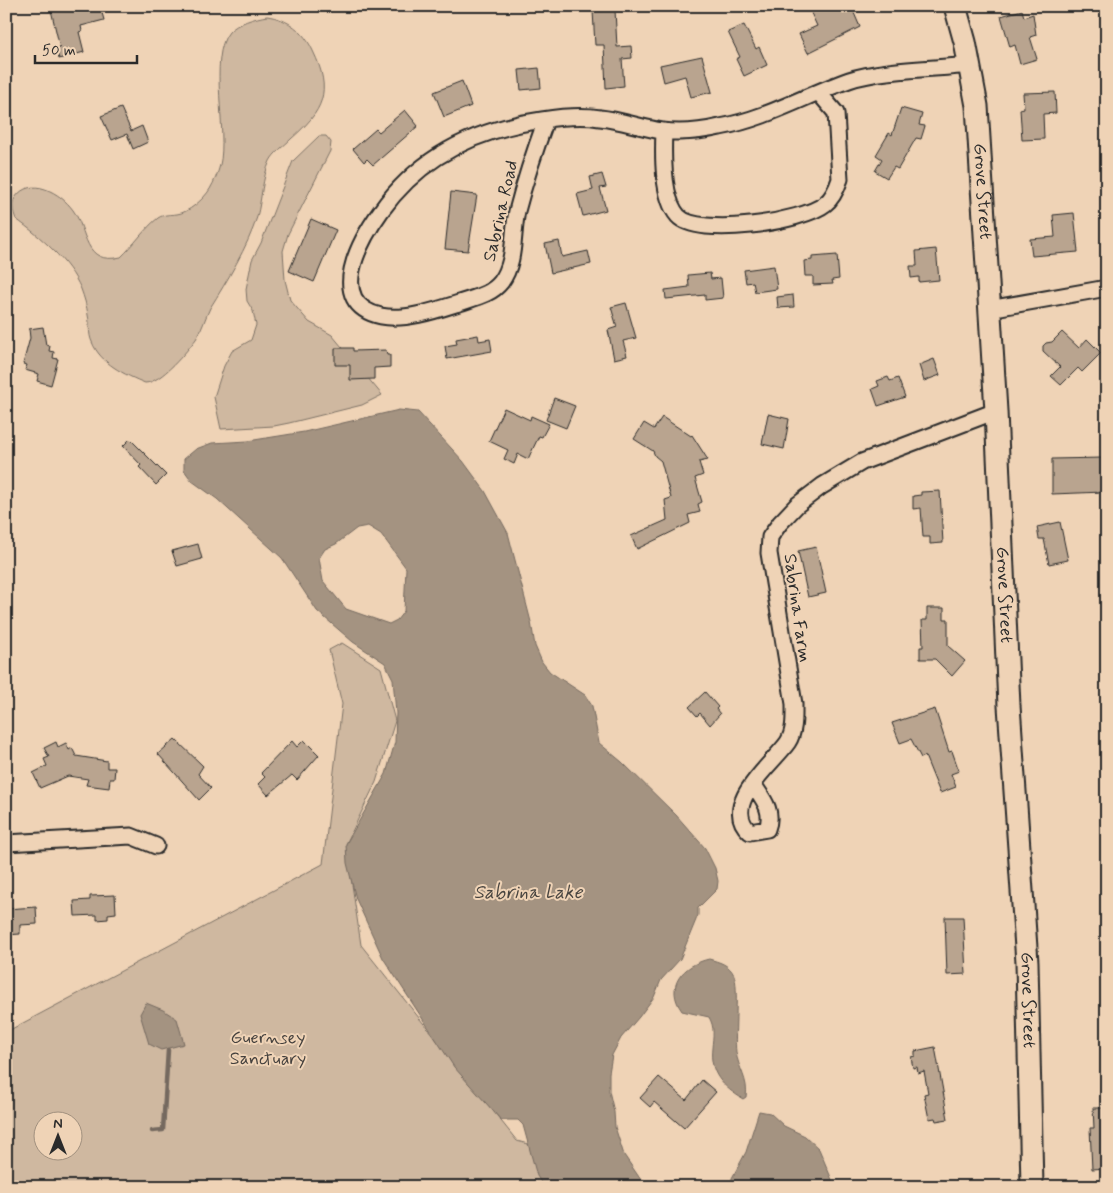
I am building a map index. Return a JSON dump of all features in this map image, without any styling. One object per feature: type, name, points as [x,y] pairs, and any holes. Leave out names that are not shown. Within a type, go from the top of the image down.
[{"type":"street","name":"Grove Street","points":[[955,6],[970,66],[977,106],[996,411],[1009,708],[1027,962],[1032,1187]]},
{"type":"street","name":"Sabrina Road","points":[[546,120],[518,209],[509,266],[497,286],[482,295],[449,306],[403,316],[381,316],[363,306],[352,288],[354,261],[369,229],[402,185],[446,151],[476,136],[502,127],[546,120],[586,116],[664,131],[721,127],[762,116],[844,82],[880,74],[970,66]]},
{"type":"street","points":[[664,131],[664,170],[671,203],[677,215],[686,222],[699,226],[747,224],[800,216],[824,205],[832,197],[840,178],[836,113],[844,82]]},
{"type":"street","points":[[819,93],[836,113]]},
{"type":"street","points":[[989,309],[1107,288]]},
{"type":"street","name":"Sabrina Farm","points":[[753,784],[789,740],[794,722],[794,704],[769,553],[770,537],[797,505],[822,486],[862,462],[996,411]]},
{"type":"street","points":[[6,843],[131,836],[156,846]]},
{"type":"green space","points":[[267,16],[282,20],[294,27],[309,44],[319,65],[323,89],[322,100],[311,119],[270,161],[265,174],[259,210],[253,228],[236,263],[210,308],[196,339],[166,372],[151,382],[145,383],[114,367],[101,356],[90,336],[89,318],[81,289],[76,279],[53,250],[16,219],[13,203],[21,191],[29,188],[37,187],[53,193],[73,210],[93,251],[100,256],[109,258],[121,257],[158,218],[181,213],[191,208],[210,189],[220,165],[222,134],[219,76],[223,44],[229,32],[237,26]]},
{"type":"green space","points":[[319,136],[326,136],[331,142],[330,151],[288,234],[283,251],[285,280],[290,300],[309,322],[332,335],[382,395],[362,405],[289,423],[274,426],[221,429],[214,397],[224,366],[232,351],[251,340],[256,325],[253,311],[247,301],[246,289],[252,260],[261,243],[293,161]]},
{"type":"green space","name":"Guernsey Sanctuary","points":[[342,643],[381,668],[395,721],[376,782],[346,844],[361,945],[517,1141],[539,1147],[556,1187],[6,1187],[6,1032],[323,864],[342,704],[329,650]]},
{"type":"water","name":"Sabrina Lake","points":[[399,410],[418,412],[463,461],[485,491],[508,533],[531,622],[535,646],[542,662],[550,672],[585,695],[592,706],[599,743],[622,762],[676,815],[705,848],[715,868],[718,881],[717,889],[698,908],[698,915],[680,959],[661,980],[654,997],[621,1038],[612,1055],[609,1073],[609,1091],[615,1127],[624,1155],[641,1180],[665,1187],[544,1187],[537,1176],[523,1125],[518,1120],[501,1120],[454,1067],[383,958],[356,899],[347,863],[346,844],[386,774],[395,742],[396,713],[393,679],[385,663],[353,642],[317,611],[282,558],[217,499],[192,481],[184,470],[184,459],[196,449],[212,443],[248,441],[304,432]],"holes":[[[368,526],[381,534],[406,568],[404,611],[397,620],[389,624],[346,609],[323,581],[319,558],[325,549],[336,544],[357,528]]]},
{"type":"water","points":[[709,959],[727,966],[734,975],[736,1052],[747,1091],[746,1097],[743,1099],[729,1089],[715,1072],[712,1057],[713,1028],[709,1017],[682,1011],[677,1002],[676,985],[684,971]]},
{"type":"water","points":[[146,1003],[163,1010],[177,1019],[184,1044],[161,1050],[149,1044],[140,1014]]},
{"type":"water","points":[[759,1111],[770,1113],[784,1126],[805,1136],[819,1149],[835,1187],[731,1187],[732,1178],[746,1152]]},
{"type":"building","points":[[66,6],[100,6],[104,20],[81,26],[82,31],[79,32],[84,52],[59,59],[56,49],[60,48],[51,10]]},
{"type":"building","points":[[827,6],[851,6],[860,27],[808,53],[799,34],[817,26],[811,13]]},
{"type":"building","points":[[615,10],[617,47],[631,46],[632,58],[622,59],[624,86],[606,88],[604,45],[595,45],[593,11]]},
{"type":"building","points":[[1022,10],[1024,17],[1033,14],[1036,35],[1030,37],[1037,59],[1020,64],[1015,45],[1010,47],[1001,16]]},
{"type":"building","points":[[744,25],[756,49],[759,47],[767,65],[744,76],[736,59],[740,57],[728,32]]},
{"type":"building","points":[[702,56],[712,92],[691,97],[685,76],[664,82],[660,65]]},
{"type":"building","points":[[539,68],[541,88],[521,90],[519,70]]},
{"type":"building","points":[[462,81],[471,106],[444,117],[434,92]]},
{"type":"building","points":[[1055,92],[1056,113],[1043,114],[1044,139],[1022,140],[1020,109],[1024,108],[1023,93]]},
{"type":"building","points":[[121,108],[131,131],[142,126],[148,142],[133,149],[127,134],[112,140],[101,116]]},
{"type":"building","points":[[901,108],[922,114],[919,125],[925,126],[921,139],[916,138],[898,169],[894,167],[887,178],[875,171],[882,159],[876,155],[889,133],[892,135]]},
{"type":"building","points":[[405,110],[418,126],[373,165],[367,159],[364,162],[353,149],[376,129],[379,132]]},
{"type":"building","points":[[602,174],[606,187],[600,188],[606,210],[583,216],[577,194],[593,190],[590,177]]},
{"type":"building","points":[[451,192],[477,195],[468,251],[445,249]]},
{"type":"building","points":[[1074,213],[1078,252],[1032,256],[1030,239],[1055,237],[1053,215]]},
{"type":"building","points":[[311,219],[336,230],[314,282],[289,271]]},
{"type":"building","points":[[559,241],[562,257],[588,251],[591,264],[551,273],[545,244]]},
{"type":"building","points":[[936,249],[939,280],[919,282],[919,277],[911,278],[910,266],[917,266],[916,251]]},
{"type":"building","points":[[837,255],[839,279],[832,280],[833,284],[813,285],[813,276],[805,276],[804,261],[812,260],[812,257]]},
{"type":"building","points":[[774,266],[777,289],[755,292],[753,282],[746,283],[744,270]]},
{"type":"building","points":[[710,273],[711,279],[721,278],[723,298],[705,300],[705,295],[666,299],[665,290],[689,287],[688,275]]},
{"type":"building","points":[[793,295],[794,307],[778,308],[777,297]]},
{"type":"building","points":[[626,303],[636,338],[623,341],[627,356],[614,359],[608,330],[617,327],[611,307]]},
{"type":"building","points":[[43,327],[46,345],[50,346],[49,351],[54,352],[53,358],[58,359],[51,385],[37,381],[39,374],[25,370],[27,365],[23,364],[30,338],[29,329]]},
{"type":"building","points":[[1062,332],[1079,348],[1087,339],[1101,353],[1082,372],[1078,368],[1061,385],[1051,376],[1060,367],[1043,351],[1043,346],[1046,343],[1052,342]]},
{"type":"building","points":[[478,335],[479,341],[490,339],[492,351],[447,359],[445,346],[457,344],[456,339]]},
{"type":"building","points":[[335,348],[353,348],[353,351],[386,350],[387,355],[390,355],[390,367],[374,368],[374,379],[350,380],[350,365],[335,365]]},
{"type":"building","points":[[934,359],[940,375],[924,381],[919,365]]},
{"type":"building","points":[[888,377],[890,381],[898,378],[905,397],[878,406],[872,389],[879,386],[877,381]]},
{"type":"building","points":[[554,398],[575,406],[566,428],[546,420]]},
{"type":"building","points":[[504,408],[530,420],[531,416],[549,424],[542,437],[539,436],[528,459],[518,454],[514,464],[504,459],[508,450],[489,441]]},
{"type":"building","points":[[768,414],[789,419],[784,449],[762,444]]},
{"type":"building","points":[[662,417],[692,435],[708,460],[699,462],[703,475],[695,478],[702,502],[698,504],[700,512],[688,515],[690,523],[637,549],[631,536],[667,520],[665,500],[671,498],[661,461],[655,456],[653,451],[634,439],[644,423],[654,429]]},
{"type":"building","points":[[130,439],[166,475],[156,485],[123,446]]},
{"type":"building","points":[[1103,458],[1104,492],[1052,494],[1052,459]]},
{"type":"building","points":[[940,491],[943,543],[930,544],[930,537],[923,537],[921,508],[913,509],[913,496],[921,495],[921,492]]},
{"type":"building","points":[[1060,522],[1068,560],[1049,564],[1044,539],[1039,539],[1037,527]]},
{"type":"building","points":[[198,544],[202,559],[177,566],[172,551]]},
{"type":"building","points":[[816,547],[826,593],[808,597],[798,551]]},
{"type":"building","points":[[927,608],[944,608],[944,619],[948,619],[948,646],[965,661],[952,676],[935,659],[920,659],[920,647],[923,647],[922,620],[927,620]]},
{"type":"building","points":[[705,692],[718,707],[716,709],[720,714],[710,725],[700,713],[697,716],[689,707]]},
{"type":"building","points":[[935,709],[949,752],[952,751],[959,771],[951,774],[956,787],[940,793],[925,756],[921,758],[911,739],[900,743],[892,723]]},
{"type":"building","points":[[175,739],[203,766],[198,774],[211,788],[199,800],[158,754]]},
{"type":"building","points":[[304,740],[319,755],[297,780],[292,775],[268,795],[258,784],[265,777],[261,773],[292,741],[297,747]]},
{"type":"building","points":[[56,742],[58,747],[66,743],[69,750],[72,748],[76,756],[107,761],[107,768],[115,768],[114,779],[110,779],[109,788],[86,785],[88,779],[68,776],[40,788],[33,773],[47,766],[44,759],[49,757],[44,748]]},
{"type":"building","points":[[115,895],[116,913],[108,914],[108,919],[97,920],[97,915],[75,916],[74,901],[90,900],[90,896]]},
{"type":"building","points":[[36,907],[37,924],[20,925],[20,934],[6,935],[6,909]]},
{"type":"building","points":[[945,917],[963,917],[966,974],[947,975]]},
{"type":"building","points":[[935,1047],[948,1119],[936,1121],[935,1118],[929,1119],[924,1094],[928,1093],[924,1071],[918,1073],[917,1067],[913,1068],[911,1057],[915,1056],[915,1051]]},
{"type":"building","points":[[659,1077],[686,1100],[702,1080],[716,1092],[684,1128],[654,1102],[650,1107],[640,1098]]},
{"type":"building","points":[[1093,1108],[1107,1108],[1107,1168],[1092,1169],[1090,1128],[1094,1128]]},
{"type":"waterway","points":[[152,1131],[163,1130],[168,1050]]}]
